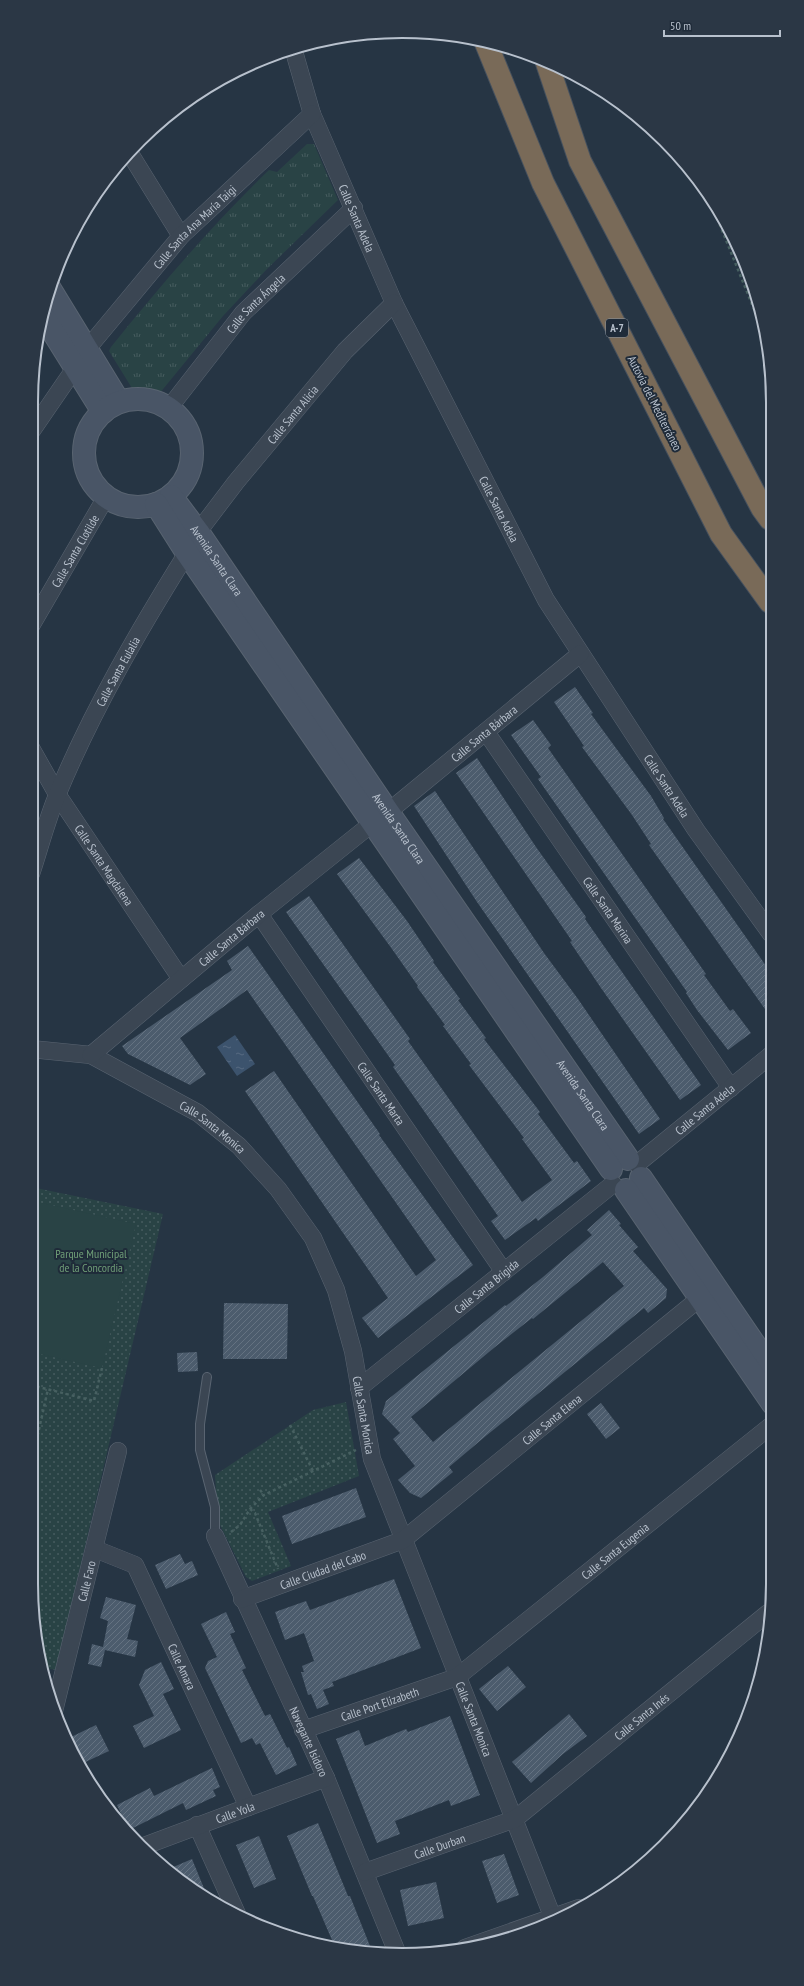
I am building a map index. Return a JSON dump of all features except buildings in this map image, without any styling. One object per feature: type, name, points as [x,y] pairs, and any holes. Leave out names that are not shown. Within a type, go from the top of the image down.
[{"type":"highway","name":"Autovía del Mediterráneo","points":[[489,48],[544,183],[721,534],[766,596]]},
{"type":"highway","points":[[549,70],[580,161],[766,514]]},
{"type":"street","name":"Calle Santa Adela","points":[[296,54],[312,114],[394,303],[546,600],[696,830],[766,927]]},
{"type":"street","name":"Calle Santa Ana María Taigi","points":[[87,349],[181,236],[312,114]]},
{"type":"street","points":[[132,158],[181,236]]},
{"type":"street","name":"Calle Santa Ángela","points":[[169,408],[243,313],[354,208]]},
{"type":"street","points":[[54,295],[87,349],[111,407]]},
{"type":"street","name":"Calle Santa Alicia","points":[[198,532],[236,482],[345,351],[394,303]]},
{"type":"street","points":[[47,322],[75,368],[111,407]]},
{"type":"street","points":[[38,422],[75,368]]},
{"type":"street","points":[[134,399],[146,400],[169,408],[182,421],[191,438],[192,458],[184,482],[163,500],[141,507],[123,505],[106,497],[96,487],[85,465],[84,446],[90,427],[111,407],[134,399]]},
{"type":"street","name":"Calle Santa Clotilde","points":[[38,614],[106,497]]},
{"type":"street","name":"Avenida Santa Clara","points":[[163,500],[198,532],[381,817]]},
{"type":"street","name":"Avenida Santa Clara","points":[[163,500],[188,553],[381,817],[626,1174],[766,1362]]},
{"type":"street","name":"Calle Santa Eulalia","points":[[38,852],[57,794],[104,696],[149,613],[188,553]]},
{"type":"street","name":"Calle Santa Bárbara","points":[[91,1055],[259,914],[486,732],[580,654]]},
{"type":"street","name":"Calle Santa Marina","points":[[486,732],[731,1088]]},
{"type":"street","name":"Calle Santa Magdalena","points":[[38,760],[57,794],[182,979]]},
{"type":"street","name":"Calle Santa Marta","points":[[259,914],[504,1272]]},
{"type":"street","name":"Calle Santa Monica","points":[[38,1050],[91,1055],[198,1113],[239,1146],[278,1189],[313,1238],[336,1290],[353,1351],[372,1460],[552,1915]]},
{"type":"street","name":"Calle Santa Adela","points":[[626,1174],[766,1059]]},
{"type":"street","name":"Avenida Santa Clara","points":[[626,1174],[700,1298],[766,1395]]},
{"type":"street","name":"Calle Santa Brigida","points":[[360,1388],[626,1174]]},
{"type":"street","name":"Calle Santa Elena","points":[[403,1540],[700,1298]]},
{"type":"street","name":"Calle Santa Eugenia","points":[[457,1677],[766,1430]]},
{"type":"street","name":"Calle Faro","points":[[57,1700],[118,1451]]},
{"type":"street","name":"Navegante Isidoro","points":[[216,1539],[242,1599],[326,1778],[395,1948]]},
{"type":"street","name":"Calle Ciudad del Cabo","points":[[242,1599],[403,1540]]},
{"type":"street","name":"Calle Amara","points":[[95,1549],[135,1565],[248,1807]]},
{"type":"street","name":"Calle Santa Inés","points":[[515,1819],[764,1616]]},
{"type":"street","name":"Calle Port Elizabeth","points":[[303,1730],[457,1677]]},
{"type":"street","name":"Calle Yola","points":[[148,1844],[326,1778]]},
{"type":"street","name":"Calle Durban","points":[[365,1872],[515,1819]]},
{"type":"street","points":[[197,1826],[233,1906]]},
{"type":"lane","points":[[207,1377],[200,1424],[200,1450],[215,1507],[216,1539]]},
{"type":"path","points":[[721,227],[755,311]]},
{"type":"path","points":[[38,1387],[94,1401],[102,1368]]},
{"type":"path","points":[[38,1428],[48,1389]]},
{"type":"path","points":[[290,1425],[313,1471]]},
{"type":"path","points":[[216,1539],[240,1526],[250,1508],[264,1495],[369,1444]]},
{"type":"path","points":[[260,1490],[264,1495]]},
{"type":"path","points":[[250,1508],[255,1513],[270,1552],[285,1583]]},
{"type":"green space","points":[[307,144],[314,144],[338,200],[267,269],[223,316],[159,394],[135,393],[109,351],[111,347],[168,278],[227,212],[269,170],[277,172]]},
{"type":"green space","name":"Parque Municipal de la Concordia","points":[[38,1188],[163,1214],[56,1670],[48,1669],[45,1655],[41,1632],[38,1584]]},
{"type":"green space","points":[[38,1202],[136,1224],[102,1368],[38,1354]]},
{"type":"green space","points":[[346,1402],[359,1476],[268,1512],[291,1566],[252,1581],[246,1577],[218,1521],[215,1475],[313,1410]]},
{"type":"water","points":[[235,1035],[255,1064],[237,1076],[217,1047]]}]
